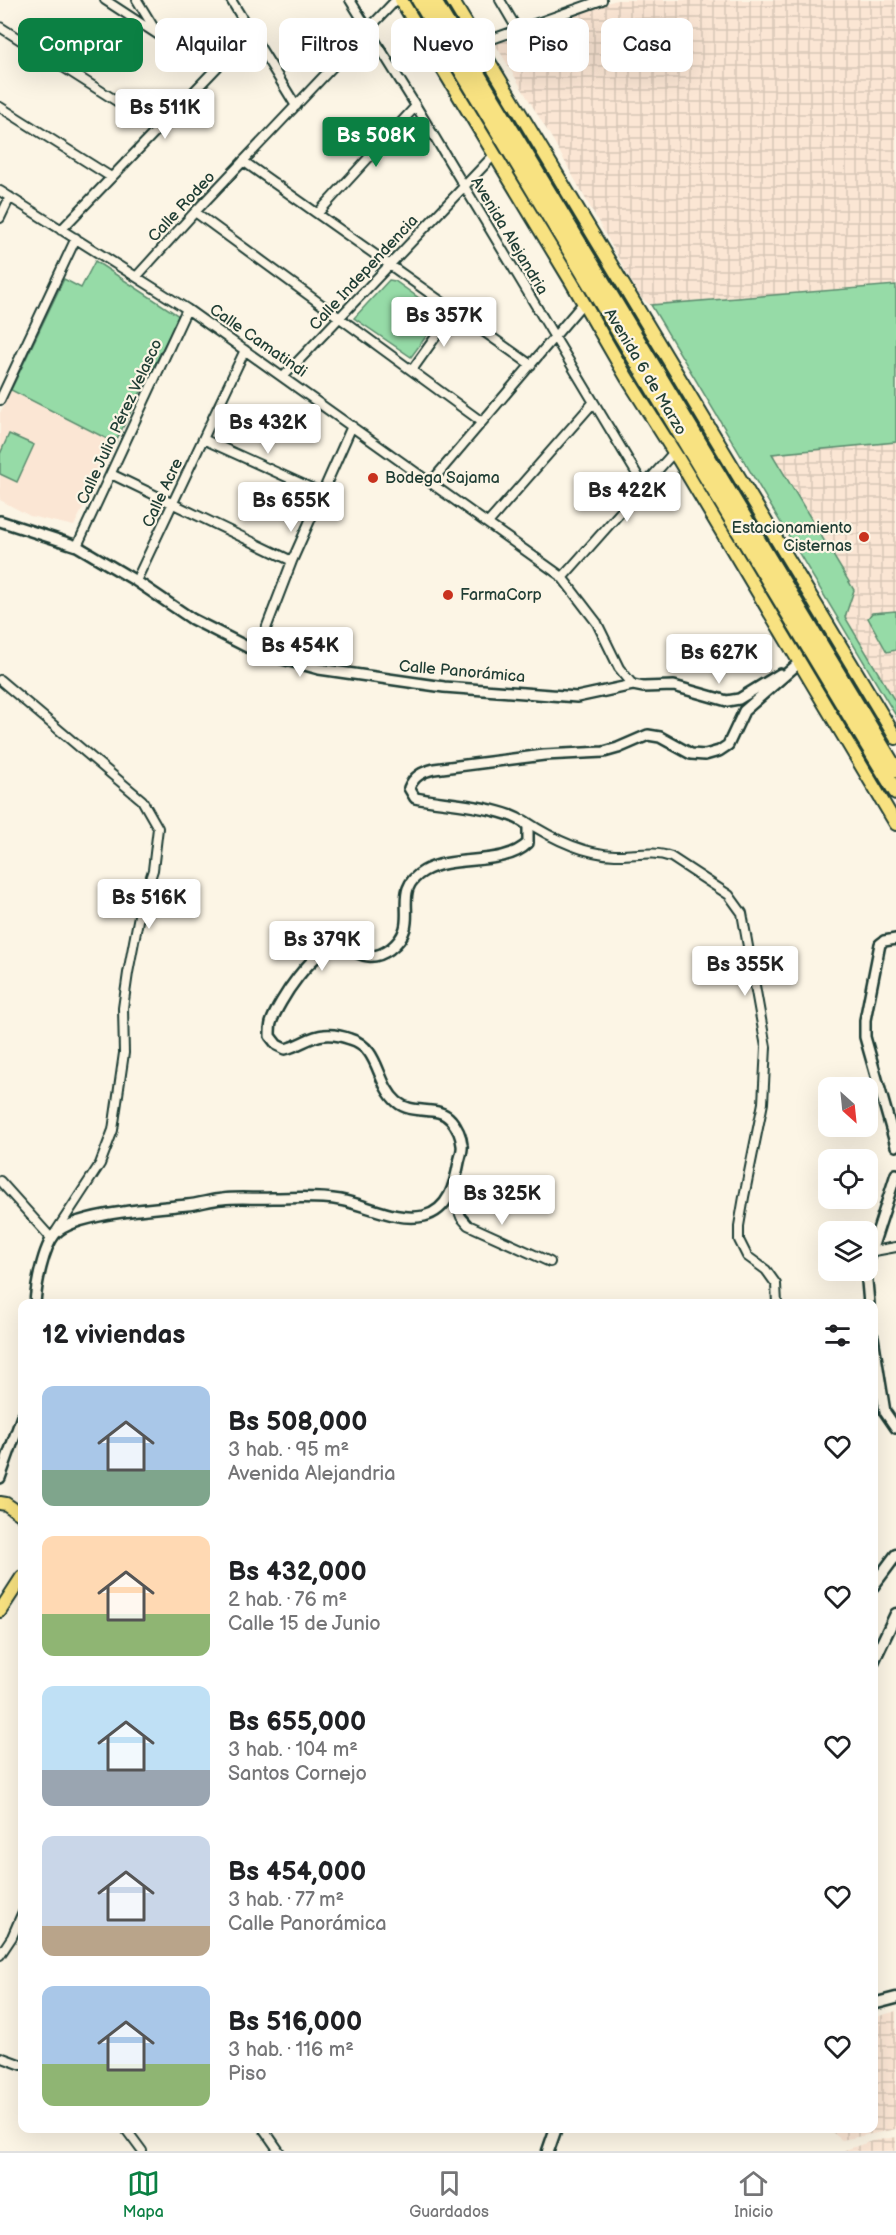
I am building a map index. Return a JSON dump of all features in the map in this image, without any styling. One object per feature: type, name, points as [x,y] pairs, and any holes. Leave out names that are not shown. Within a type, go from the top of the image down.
[{"type":"highway","name":"Avenida 6 de Marzo","points":[[419,0],[896,792]]},
{"type":"highway","name":"Avenida 6 de Marzo","points":[[433,0],[896,770]]},
{"type":"main road","name":"Avenida 6 de Marzo","points":[[399,0],[584,302],[627,378],[674,452],[896,824]]},
{"type":"main road","name":"Avenida 6 de Marzo","points":[[452,0],[463,18]]},
{"type":"main road","name":"Avenida 6 de Marzo","points":[[495,72],[896,738]]},
{"type":"main road","points":[[0,1503],[6,1504],[18,1512]]},
{"type":"main road","points":[[878,1579],[896,1555]]},
{"type":"main road","points":[[0,1611],[18,1582]]},
{"type":"main road","points":[[878,1652],[896,1614]]},
{"type":"main road","points":[[878,2003],[896,1998]]},
{"type":"main road","points":[[548,2151],[554,2133]]},
{"type":"street","points":[[105,0],[155,33]]},
{"type":"street","points":[[137,0],[155,31]]},
{"type":"street","points":[[231,0],[242,18]]},
{"type":"street","name":"Avenida Alejandria","points":[[350,0],[362,18]]},
{"type":"street","name":"Calle Rodeo","points":[[379,18],[399,0]]},
{"type":"street","points":[[500,0],[511,18]]},
{"type":"street","points":[[549,18],[602,0]]},
{"type":"street","points":[[0,27],[159,128]]},
{"type":"street","name":"Avenida Alejandria","points":[[379,46],[644,486]]},
{"type":"street","points":[[267,58],[296,106]]},
{"type":"street","points":[[61,230],[212,72]]},
{"type":"street","name":"Calle Rodeo","points":[[137,276],[327,72]]},
{"type":"street","points":[[318,213],[416,106]]},
{"type":"street","points":[[0,107],[111,177]]},
{"type":"street","name":"Calle Independencia","points":[[283,377],[495,155]]},
{"type":"street","points":[[243,161],[318,213],[388,266],[531,365]]},
{"type":"street","name":"Calle Camatindi","points":[[0,191],[187,309],[562,578],[597,622],[619,668],[633,685]]},
{"type":"street","points":[[0,218],[10,197]]},
{"type":"street","points":[[195,212],[482,422]]},
{"type":"street","points":[[0,400],[76,238]]},
{"type":"street","points":[[431,482],[584,302]]},
{"type":"street","name":"Calle Julio Pérez Velasco","points":[[77,546],[187,309]]},
{"type":"street","points":[[412,369],[454,311]]},
{"type":"street","name":"Calle Acre","points":[[136,581],[245,350]]},
{"type":"street","points":[[488,523],[593,403]]},
{"type":"street","points":[[257,652],[292,561],[352,426]]},
{"type":"street","points":[[203,439],[322,493]]},
{"type":"street","points":[[562,578],[674,452]]},
{"type":"street","points":[[111,474],[292,561]]},
{"type":"street","name":"Calle Panorámica","points":[[0,520],[77,546],[136,581],[192,619],[257,652],[319,669],[444,687],[577,697],[633,685]]},
{"type":"street","points":[[633,685],[674,686],[727,701],[739,699],[800,663]]},
{"type":"street","points":[[777,1299],[776,1284],[766,1270],[747,1256],[739,1240],[744,1197],[763,1103],[766,1047],[742,913],[729,895],[671,856],[662,853],[615,855],[592,851],[550,837],[522,819],[488,810],[415,798],[409,788],[417,776],[434,769],[544,755],[604,752],[648,735],[660,737],[691,753],[705,755],[718,751],[728,745],[744,711],[800,663]]},
{"type":"street","points":[[0,680],[142,800],[158,828],[153,870],[140,910],[128,973],[123,1008],[124,1053],[112,1130],[100,1164],[61,1222],[48,1248],[36,1299]]},
{"type":"street","points":[[54,1237],[68,1226],[87,1219],[148,1208],[223,1199],[307,1197],[340,1200],[396,1216],[425,1216],[439,1209],[452,1192],[462,1146],[458,1130],[449,1117],[438,1111],[406,1108],[397,1102],[385,1086],[369,1050],[358,1041],[342,1036],[324,1035],[285,1049],[277,1045],[270,1036],[271,1024],[287,991],[313,961],[328,949],[339,947],[360,955],[375,956],[388,950],[402,938],[407,926],[405,900],[408,888],[415,877],[426,870],[455,862],[513,853],[528,843],[528,826],[522,819]]},
{"type":"street","points":[[896,939],[880,944],[865,1028],[868,1052],[896,1146]]},
{"type":"street","points":[[878,1226],[896,1174]]},
{"type":"street","points":[[0,1181],[54,1237]]},
{"type":"street","points":[[452,1192],[461,1217],[468,1226],[550,1262]]},
{"type":"street","points":[[878,1250],[896,1247]]},
{"type":"street","points":[[867,1281],[869,1299]]},
{"type":"street","points":[[878,1368],[885,1412],[896,1428]]},
{"type":"street","points":[[0,1478],[18,1427]]},
{"type":"street","points":[[0,1954],[18,1923]]},
{"type":"street","points":[[0,2057],[18,2064]]},
{"type":"street","points":[[129,2133],[142,2151]]},
{"type":"street","points":[[267,2133],[279,2151]]},
{"type":"shaded area","points":[[616,0],[896,0],[896,716],[651,306],[640,297],[554,142],[512,72],[589,72],[589,18],[564,18]]},
{"type":"shaded area","points":[[507,38],[507,64],[495,44]]},
{"type":"shaded area","points":[[11,390],[115,443],[74,526],[30,516],[0,500],[0,413]]},
{"type":"shaded area","points":[[896,2011],[896,2129],[878,2133],[878,2016]]},
{"type":"shaded area","points":[[833,2133],[876,2133],[842,2140]]},
{"type":"shaded area","points":[[896,2137],[896,2151],[842,2151],[872,2141]]},
{"type":"green space","points":[[95,261],[179,316],[115,443],[11,390],[64,279],[81,288]]},
{"type":"green space","points":[[389,280],[395,281],[441,316],[411,357],[354,318]]},
{"type":"green space","points":[[896,285],[896,442],[772,454],[854,590],[845,617],[896,703],[896,716],[651,305]]},
{"type":"green space","points":[[9,434],[34,445],[17,482],[0,474],[0,454]]},
{"type":"green space","points":[[896,611],[896,650],[887,652],[868,618],[872,613]]},
{"type":"place","name":"Bodega Sajama","points":[[373,478]]},
{"type":"place","name":"Estacionamiento Cisternas","points":[[864,537]]},
{"type":"place","name":"FarmaCorp","points":[[448,595]]}]
